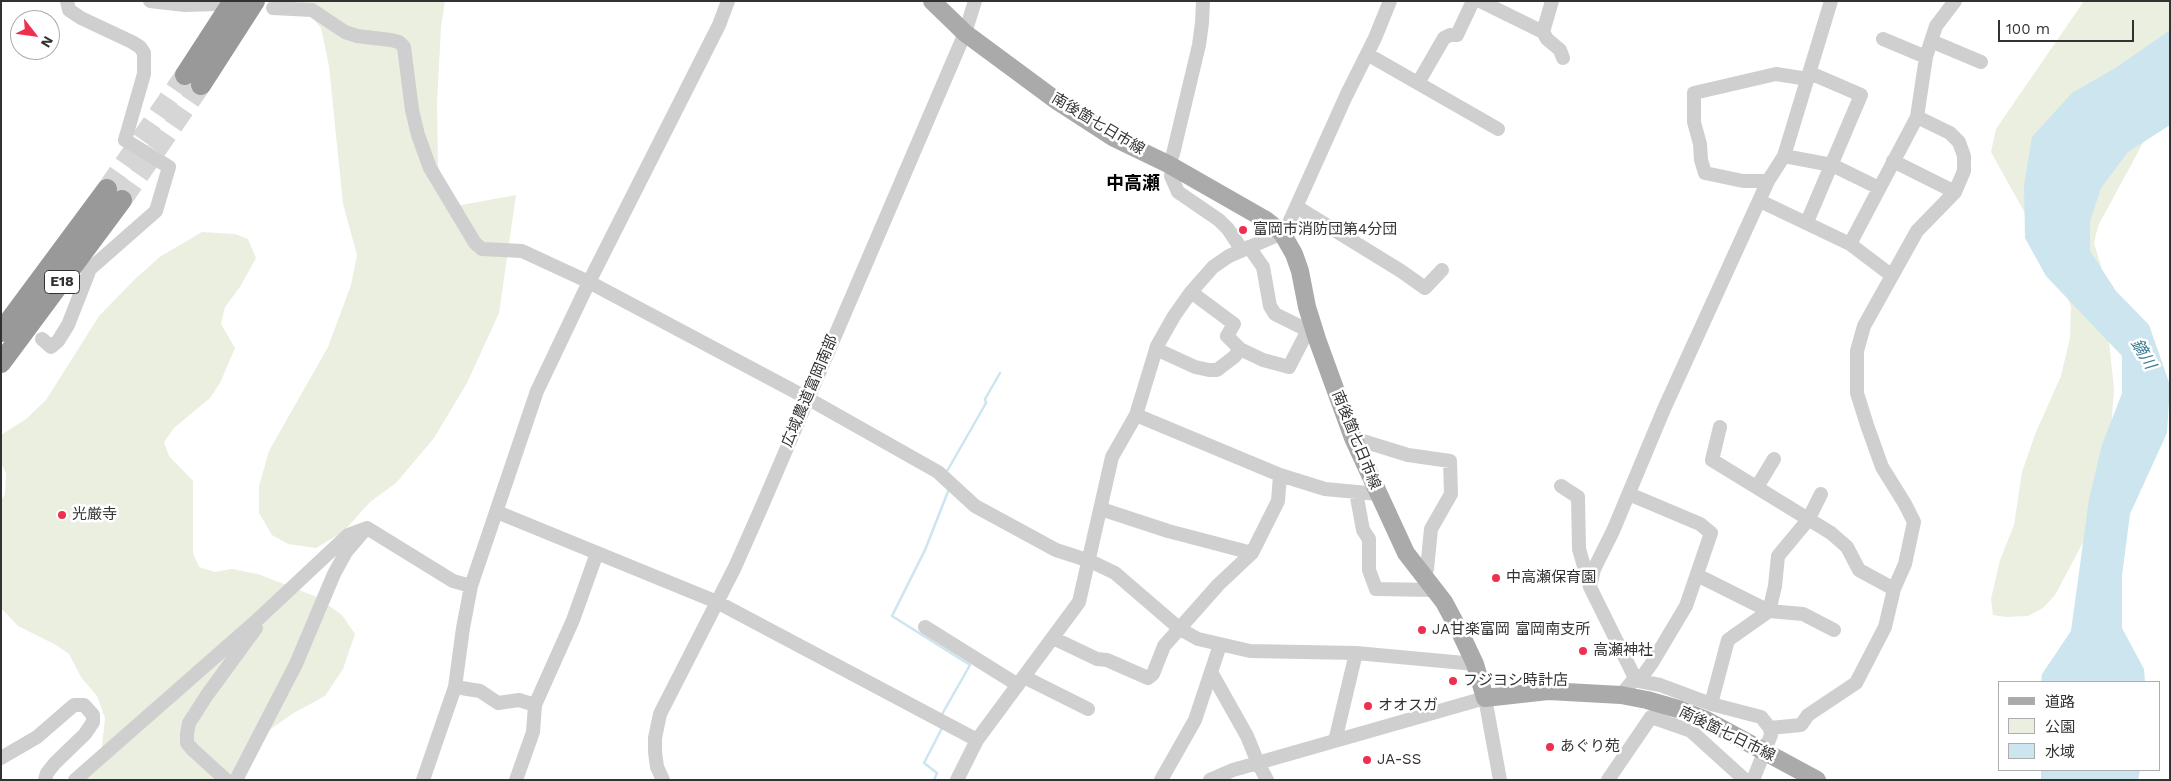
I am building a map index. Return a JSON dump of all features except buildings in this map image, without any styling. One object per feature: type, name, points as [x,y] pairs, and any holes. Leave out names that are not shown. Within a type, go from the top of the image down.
[{"type":"highway","points":[[214,2],[193,80],[264,4]]},
{"type":"highway","name":"E18","points":[[1,332],[114,194],[1,363]]},
{"type":"main road","name":"南後箇七日市線","points":[[932,1],[965,33],[1057,101],[1114,138],[1170,165],[1266,220],[1282,233],[1294,254],[1300,271],[1311,332],[1353,438],[1406,553],[1429,583],[1459,630],[1475,664],[1486,698],[1548,691],[1621,695],[1678,709],[1706,720],[1817,780]]},
{"type":"street","points":[[42,339],[51,348],[58,341],[68,325],[90,269],[156,211],[169,168],[124,140],[144,74],[144,53],[140,47],[81,18],[69,10],[67,1]]},
{"type":"street","points":[[150,1],[185,5],[214,2]]},
{"type":"street","points":[[423,780],[455,687],[471,586],[537,391],[589,282],[714,33],[728,1]]},
{"type":"street","name":"広域農道富岡南部","points":[[663,780],[657,767],[655,752],[655,738],[660,714],[717,602],[762,506],[965,33],[975,1]]},
{"type":"street","points":[[1191,292],[1234,324],[1227,336],[1240,349],[1263,360],[1289,367],[1311,332],[1275,314],[1270,306],[1263,267],[1219,220],[1178,192],[1172,176],[1170,165],[1199,45],[1203,1]]},
{"type":"street","points":[[957,780],[977,740],[1079,602],[1112,457],[1136,415],[1156,350],[1174,316],[1191,292],[1213,267],[1246,249],[1282,233],[1296,207],[1390,1]]},
{"type":"street","points":[[1418,83],[1444,38],[1450,35],[1457,35],[1473,1]]},
{"type":"street","points":[[1480,1],[1543,32],[1547,40],[1560,50],[1563,58]]},
{"type":"street","points":[[1543,32],[1552,1]]},
{"type":"street","points":[[1590,588],[1594,569],[1629,494],[1664,409],[1768,181],[1784,156],[1831,1]]},
{"type":"street","points":[[1850,244],[1916,117],[1926,57],[1936,26],[1955,1]]},
{"type":"street","points":[[264,4],[312,10],[345,32],[357,36],[399,42],[404,47],[412,110],[418,135],[430,168],[475,243],[482,249],[522,251],[589,282],[807,398],[938,472],[975,506],[1056,550],[1090,560],[1115,573],[1180,629],[1198,639],[1250,651],[1356,653],[1475,664]]},
{"type":"street","points":[[1883,39],[1926,57]]},
{"type":"street","points":[[1931,41],[1981,62]]},
{"type":"street","points":[[1367,54],[1498,129]]},
{"type":"street","points":[[1768,181],[1743,181],[1705,173],[1694,122],[1694,93],[1776,74],[1809,76],[1861,95],[1807,222]]},
{"type":"street","points":[[1770,728],[1801,725],[1808,716],[1856,683],[1885,627],[1894,589],[1904,564],[1914,522],[1882,467],[1857,393],[1856,372],[1857,351],[1864,326],[1891,275],[1917,231],[1955,192],[1964,171],[1964,156],[1959,142],[1950,133],[1916,117]]},
{"type":"street","points":[[1784,156],[1832,165],[1879,188]]},
{"type":"street","points":[[1893,161],[1955,192]]},
{"type":"street","points":[[1760,201],[1850,244],[1891,275]]},
{"type":"street","points":[[1296,207],[1401,271],[1425,288],[1442,270]]},
{"type":"street","points":[[1156,350],[1195,367],[1217,370],[1234,357],[1240,349]]},
{"type":"street","points":[[1136,415],[1280,475],[1325,489],[1378,494]]},
{"type":"street","points":[[1720,427],[1712,460],[1831,533],[1847,547],[1859,570],[1894,589]]},
{"type":"street","points":[[1353,438],[1408,455],[1450,461],[1451,494],[1431,529],[1427,569],[1429,583],[1376,589],[1369,570],[1369,539],[1363,530],[1356,492]]},
{"type":"street","points":[[1757,487],[1774,459]]},
{"type":"street","points":[[1053,638],[1096,659],[1107,660],[1148,678],[1153,674],[1164,646],[1218,585],[1252,553],[1278,501],[1280,475]]},
{"type":"street","points":[[1561,486],[1578,497],[1579,549],[1590,588],[1637,679],[1660,685],[1711,704],[1755,714],[1766,722],[1770,728],[1770,735],[1753,780]]},
{"type":"street","points":[[1621,695],[1637,679],[1686,606],[1711,532],[1700,524],[1629,494]]},
{"type":"street","points":[[1711,704],[1728,640],[1769,611],[1775,586],[1778,556],[1808,520],[1821,494]]},
{"type":"street","points":[[1101,509],[1168,531],[1252,553]]},
{"type":"street","points":[[497,512],[717,602],[977,740]]},
{"type":"street","points":[[367,528],[453,581],[471,586]]},
{"type":"street","points":[[75,780],[255,622],[348,535],[367,528]]},
{"type":"street","points":[[236,780],[296,664],[334,574],[346,552],[367,528]]},
{"type":"street","points":[[516,780],[533,732],[535,705],[573,620],[597,553]]},
{"type":"street","points":[[1697,575],[1769,611],[1803,614],[1834,630]]},
{"type":"street","points":[[226,780],[192,749],[187,743],[186,734],[189,723],[256,629],[255,622]]},
{"type":"street","points":[[925,627],[1021,681],[1088,709]]},
{"type":"street","points":[[1160,780],[1195,720],[1220,645]]},
{"type":"street","points":[[1335,741],[1356,653]]},
{"type":"street","points":[[1211,672],[1247,736],[1258,763],[1268,780]]},
{"type":"street","points":[[455,687],[480,691],[498,703],[519,700],[535,705]]},
{"type":"street","points":[[1210,780],[1233,770],[1486,698],[1500,780]]},
{"type":"street","points":[[1,758],[37,737],[74,705],[84,705],[93,715],[93,722],[85,734],[55,762],[47,773],[45,780]]},
{"type":"street","points":[[1608,780],[1651,718],[1691,731],[1746,780]]},
{"type":"green space","points":[[299,1],[445,1],[441,27],[437,104],[438,165],[450,207],[516,195],[499,313],[467,383],[434,438],[396,483],[370,502],[343,532],[316,548],[288,544],[272,535],[259,513],[259,486],[269,451],[328,347],[351,285],[357,255],[343,204],[329,66],[321,28]]},
{"type":"green space","points":[[2084,1],[2170,1],[2170,93],[2098,226],[2094,243],[2101,266],[2114,389],[2108,476],[2095,520],[2055,595],[2043,608],[2028,616],[2006,617],[1993,615],[1991,599],[2000,560],[2014,525],[2022,472],[2036,432],[2061,376],[2070,338],[2071,307],[2060,276],[1991,152],[1996,129]]},
{"type":"green space","points":[[202,232],[235,234],[248,239],[256,258],[240,287],[225,307],[221,324],[235,348],[220,383],[210,398],[174,428],[164,442],[169,456],[193,481],[193,553],[199,567],[215,572],[232,569],[258,574],[317,597],[342,615],[355,634],[343,669],[325,696],[292,714],[268,731],[242,780],[81,780],[102,747],[105,718],[97,696],[81,677],[69,654],[56,645],[18,626],[1,608],[1,501],[5,494],[6,473],[1,463],[1,435],[26,419],[46,400],[99,316],[135,279],[161,256]]},
{"type":"water","name":"鏑川","points":[[2170,30],[2170,125],[2128,152],[2101,188],[2090,221],[2090,251],[2116,291],[2149,325],[2170,385],[2167,433],[2130,514],[2122,576],[2122,628],[2144,669],[2145,681],[2041,681],[2042,674],[2071,631],[2089,499],[2102,445],[2122,393],[2122,356],[2046,276],[2025,238],[2024,185],[2032,137],[2072,93],[2117,67]]},
{"type":"water","points":[[2041,771],[2140,771],[2138,780],[2041,780]]},
{"type":"waterway","points":[[946,473],[986,403],[985,399],[1000,373]]},
{"type":"waterway","points":[[941,716],[970,665],[892,616],[925,550],[949,489]]},
{"type":"waterway","points":[[934,780],[937,773],[924,763],[942,728]]},
{"type":"tunnel","points":[[107,189],[185,75]]},
{"type":"tunnel","points":[[122,200],[201,85]]},
{"type":"place","name":"富岡市消防団第4分団","points":[[1243,230]]},
{"type":"place","name":"光厳寺","points":[[62,515]]},
{"type":"place","name":"中高瀬保育園","points":[[1496,578]]},
{"type":"place","name":"JA甘楽富岡 富岡南支所","points":[[1422,630]]},
{"type":"place","name":"高瀬神社","points":[[1583,651]]},
{"type":"place","name":"フジヨシ時計店","points":[[1453,681]]},
{"type":"place","name":"オオスガ","points":[[1368,706]]},
{"type":"place","name":"あぐり苑","points":[[1550,747]]},
{"type":"place","name":"JA-SS","points":[[1367,760]]},
{"type":"district","name":"中高瀬","points":[[1133,184]]}]
